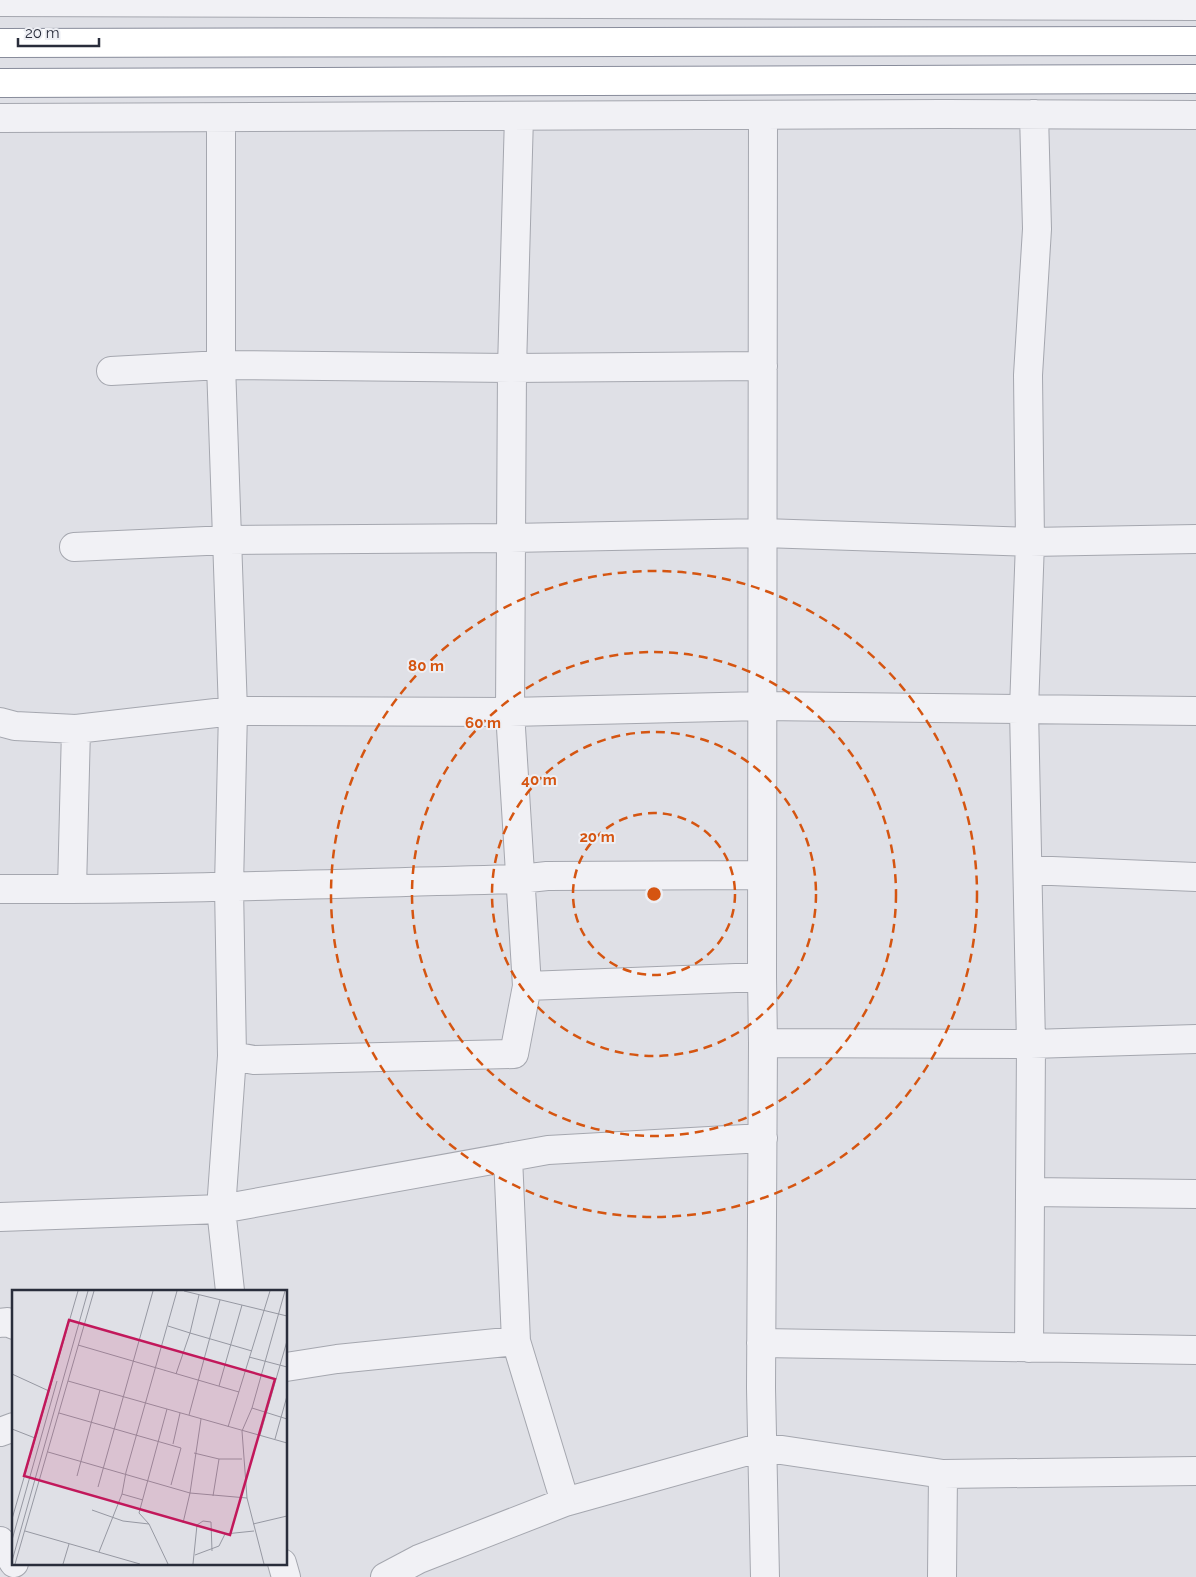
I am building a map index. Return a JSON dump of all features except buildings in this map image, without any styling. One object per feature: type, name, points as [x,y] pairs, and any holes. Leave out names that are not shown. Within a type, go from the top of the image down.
[{"type":"highway","points":[[0,43],[1196,41]]},
{"type":"highway","points":[[0,83],[1196,79]]},
{"type":"street","points":[[0,2],[654,2],[1196,6]]},
{"type":"street","points":[[1029,1348],[1031,1044],[1024,709],[1030,542],[1028,375],[1037,229],[1034,114]]},
{"type":"street","points":[[763,115],[763,1138],[761,1344],[765,1577]]},
{"type":"street","points":[[0,118],[1196,115]]},
{"type":"street","points":[[232,1056],[254,1060],[514,1054],[527,986],[510,712],[512,368],[519,116]]},
{"type":"street","points":[[221,118],[222,365],[233,711],[229,886],[232,1056],[222,1209],[230,1290]]},
{"type":"street","points":[[111,371],[222,365],[512,368],[763,366]]},
{"type":"street","points":[[74,547],[228,540],[510,538],[763,533],[1030,542],[1196,539]]},
{"type":"street","points":[[0,722],[15,726],[76,729],[233,711],[510,712],[762,706],[1196,711]]},
{"type":"street","points":[[72,889],[76,729]]},
{"type":"street","points":[[1028,870],[1196,877]]},
{"type":"street","points":[[0,889],[229,886],[520,879],[548,876],[762,875]]},
{"type":"street","points":[[527,986],[762,978]]},
{"type":"street","points":[[763,1042],[1031,1044],[1196,1039]]},
{"type":"street","points":[[0,1217],[222,1209],[548,1150],[763,1138]]},
{"type":"street","points":[[508,1157],[516,1341],[566,1502]]},
{"type":"street","points":[[1030,1192],[1196,1194]]},
{"type":"street","points":[[0,1323],[7,1322],[12,1324]]},
{"type":"street","points":[[288,1367],[337,1359],[516,1341]]},
{"type":"street","points":[[761,1344],[1196,1350]]},
{"type":"street","points":[[0,1432],[12,1428]]},
{"type":"street","points":[[385,1577],[420,1559],[566,1502],[762,1447],[943,1474],[1196,1471]]},
{"type":"street","points":[[942,1577],[943,1474]]},
{"type":"street","points":[[0,1540],[12,1560]]},
{"type":"street","points":[[15,1564],[22,1577]]},
{"type":"street","points":[[282,1564],[286,1577]]}]
